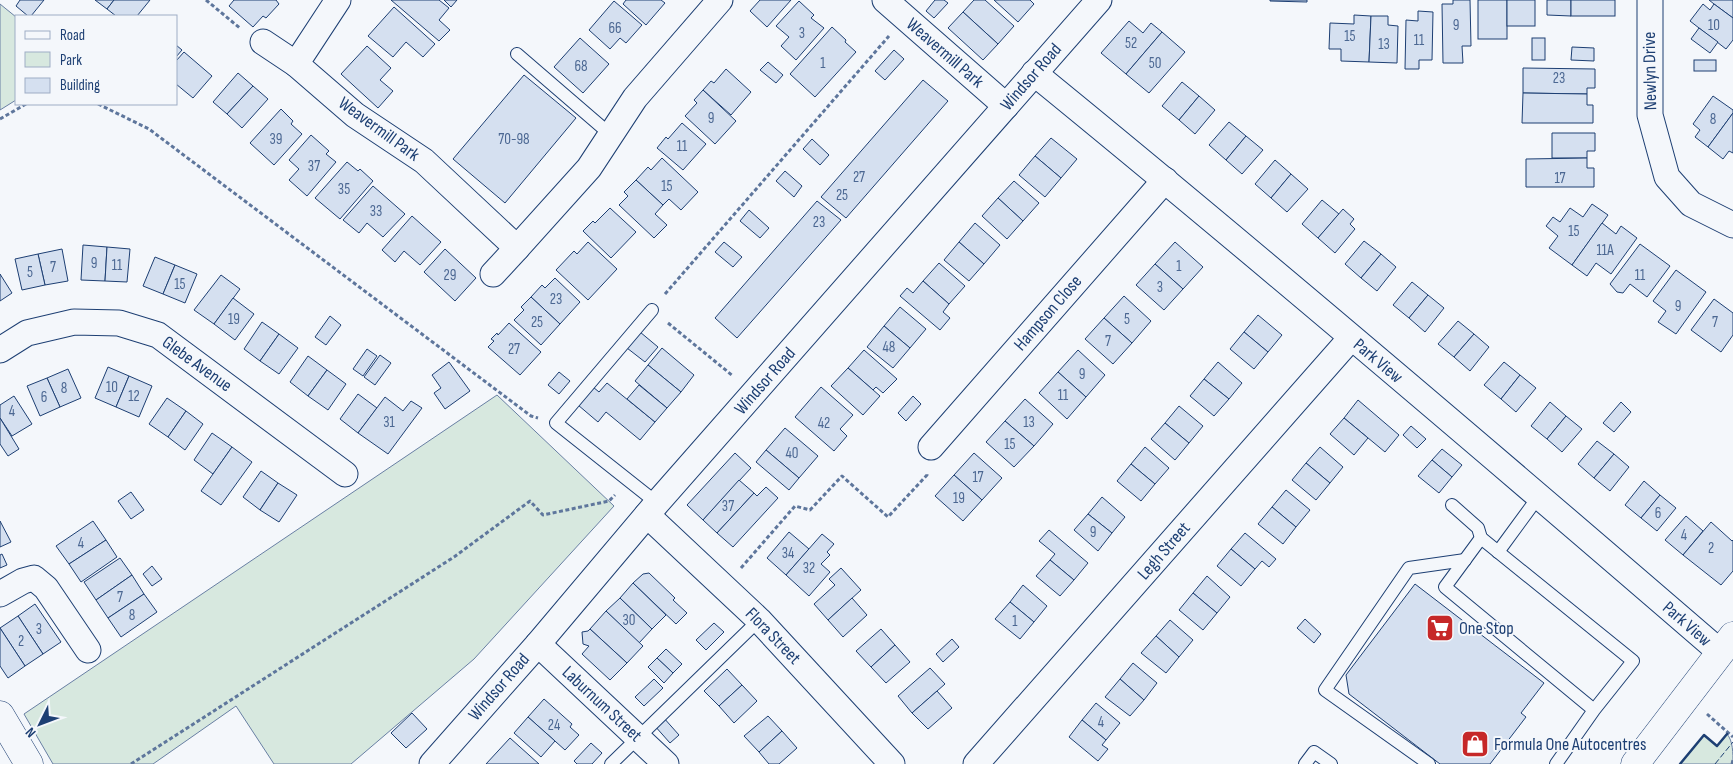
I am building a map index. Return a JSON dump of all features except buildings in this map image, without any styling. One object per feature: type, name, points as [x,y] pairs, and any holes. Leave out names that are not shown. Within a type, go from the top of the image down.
[{"type":"main road","points":[[1635,764],[1729,641]]},
{"type":"main road","points":[[0,715],[30,764]]},
{"type":"street","points":[[296,64],[338,0]]},
{"type":"street","points":[[494,274],[589,168],[635,98],[720,0]]},
{"type":"street","name":"Weavermill Park","points":[[885,0],[1006,106]]},
{"type":"street","name":"Windsor Road","points":[[432,764],[538,644],[652,509],[1098,0]]},
{"type":"street","name":"Newlyn Drive","points":[[1650,0],[1650,115],[1667,177],[1691,204],[1733,225]]},
{"type":"street","name":"Weavermill Park","points":[[263,42],[296,64],[355,115],[424,161],[517,248]]},
{"type":"street","name":"Park View","points":[[1034,73],[1165,180],[1539,496],[1729,641]]},
{"type":"street","name":"Hampson Close","points":[[931,447],[1165,180]]},
{"type":"street","name":"Glebe Avenue","points":[[0,350],[27,333],[74,322],[119,323],[158,335],[345,474]]},
{"type":"street","name":"Legh Street","points":[[976,764],[1351,338]]},
{"type":"street","name":"Flora Street","points":[[652,509],[724,587],[759,620],[892,764]]},
{"type":"street","points":[[0,594],[23,581],[34,578],[46,588],[88,650]]},
{"type":"street","name":"Laburnum Street","points":[[538,644],[666,764]]},
{"type":"lane","points":[[517,54],[610,135]]},
{"type":"lane","points":[[652,310],[556,422],[630,481],[652,509]]},
{"type":"lane","points":[[1498,552],[1539,496]]},
{"type":"lane","points":[[1452,505],[1478,528],[1482,538],[1498,552],[1633,661],[1594,710],[1556,764]]},
{"type":"lane","points":[[1482,538],[1445,587],[1594,710]]},
{"type":"lane","points":[[1428,764],[1325,690],[1409,568],[1465,560]]},
{"type":"lane","points":[[611,764],[759,620]]},
{"type":"lane","points":[[1306,764],[1314,752],[1331,764]]},
{"type":"path","points":[[206,0],[244,31],[263,42]]},
{"type":"path","points":[[755,393],[652,310],[905,18]]},
{"type":"path","points":[[0,119],[24,105]]},
{"type":"path","points":[[100,105],[149,128],[531,416],[556,422]]},
{"type":"path","points":[[724,587],[795,506],[810,510],[842,476],[888,517],[927,475],[931,447]]},
{"type":"path","points":[[131,764],[454,557],[530,501],[543,515],[609,502],[630,481]]},
{"type":"path","points":[[1687,696],[1733,737]]},
{"type":"green space","points":[[0,4],[15,16],[15,101],[0,110]]},
{"type":"green space","points":[[497,395],[614,506],[474,659],[351,764],[274,764],[236,706],[153,764],[53,764],[24,714]]},
{"type":"green space","points":[[1727,734],[1732,744],[1733,764],[1680,764],[1704,735],[1717,746]]},
{"type":"fence","points":[[1715,764],[1733,742]]},
{"type":"wall","points":[[1680,764],[1704,735],[1717,746],[1727,734]]},
{"type":"place","name":"One Stop","points":[[1440,628]]},
{"type":"place","name":"Formula One Autocentres","points":[[1475,744]]}]
